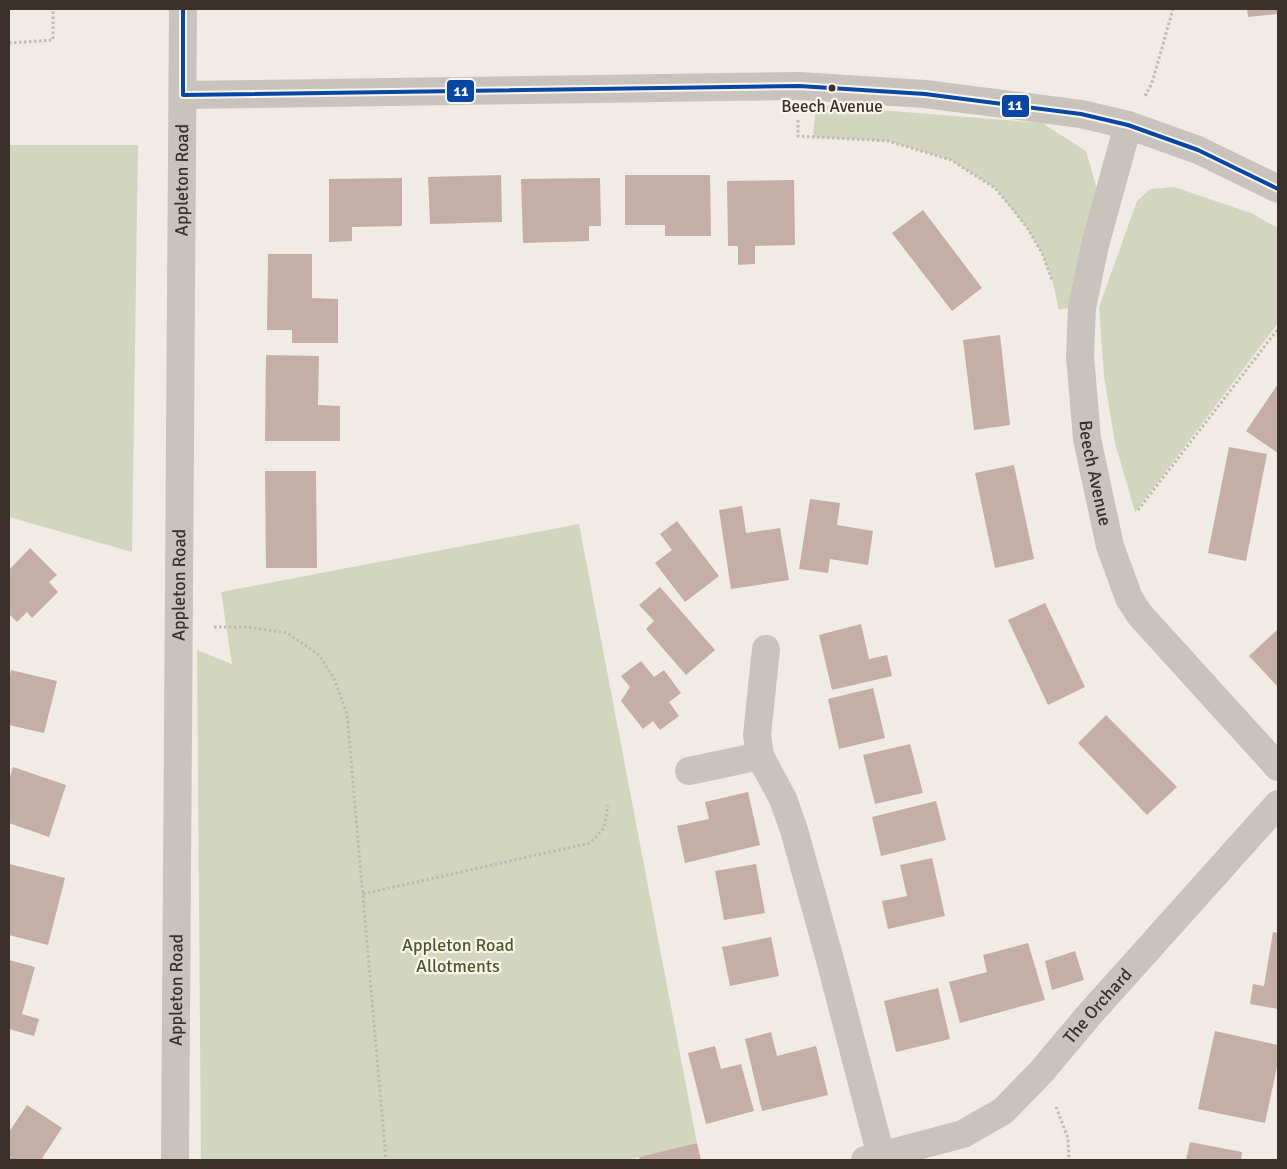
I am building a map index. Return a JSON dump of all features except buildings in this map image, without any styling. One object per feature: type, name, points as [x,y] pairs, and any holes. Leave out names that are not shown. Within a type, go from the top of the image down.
[{"type":"street","name":"Appleton Road","points":[[175,1160],[183,9]]},
{"type":"street","points":[[182,95],[799,86],[924,94],[1081,114],[1128,125],[1198,150],[1278,189]]},
{"type":"street","name":"Beech Avenue","points":[[1128,125],[1095,245],[1082,308],[1080,356],[1086,439],[1110,546],[1129,598],[1140,615],[1278,767]]},
{"type":"street","name":"The Orchard","points":[[766,649],[757,735],[760,756],[783,799],[794,830],[829,956],[873,1158],[963,1134],[1003,1111],[1042,1071],[1088,1016],[1278,804]]},
{"type":"street","points":[[689,771],[760,756]]},
{"type":"path","points":[[9,43],[53,40],[53,9]]},
{"type":"path","points":[[1128,125],[1152,83],[1173,9]]},
{"type":"path","points":[[799,86],[798,136],[888,141],[951,160],[995,188],[1028,229],[1042,253],[1054,287]]},
{"type":"path","points":[[1110,546],[1278,329]]},
{"type":"path","points":[[178,628],[248,627],[287,633],[318,654],[334,678],[347,714],[386,1160]]},
{"type":"path","points":[[363,894],[590,842],[604,828],[608,805]]},
{"type":"path","points":[[1042,1071],[1068,1138],[1069,1160]]},
{"type":"green space","points":[[816,105],[1042,123],[1086,151],[1097,189],[1072,307],[1059,310],[1052,279],[1042,253],[1028,229],[995,188],[951,160],[888,141],[813,137]]},
{"type":"green space","points":[[9,145],[138,145],[132,552],[9,517]]},
{"type":"green space","points":[[1174,187],[1251,213],[1278,228],[1278,323],[1135,512],[1115,443],[1104,376],[1099,307],[1137,201],[1150,189]]},
{"type":"green space","name":"Appleton Road Allotments","points":[[579,524],[697,1143],[627,1160],[201,1160],[197,650],[232,664],[221,592]]},
{"type":"transit line","name":"11","points":[[183,9],[183,95]]},
{"type":"transit line","name":"11","points":[[183,95],[799,86],[925,94],[1081,114],[1128,125],[1198,150],[1278,189]]},
{"type":"place","name":"Beech Avenue","points":[[832,88]]}]
